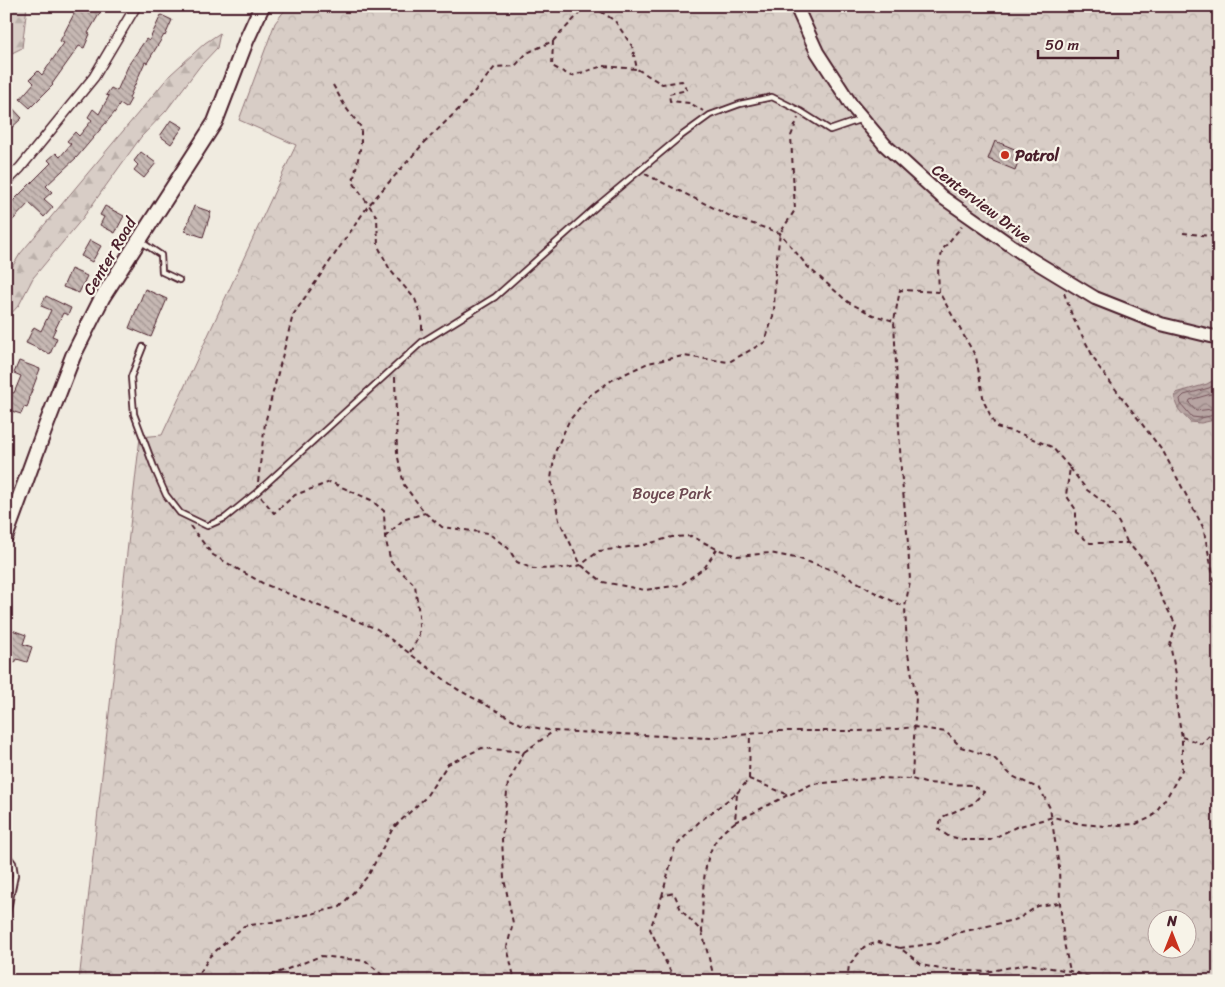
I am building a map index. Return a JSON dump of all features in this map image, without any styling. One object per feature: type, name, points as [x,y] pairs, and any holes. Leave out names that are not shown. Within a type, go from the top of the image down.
[{"type":"main road","name":"Center Road","points":[[6,535],[73,356],[102,298],[215,122],[246,41],[262,6]]},
{"type":"street","points":[[6,182],[20,168],[94,77],[136,6]]},
{"type":"street","name":"Centerview Drive","points":[[796,6],[817,52],[852,106],[886,145],[935,190],[1029,258],[1095,298],[1161,324],[1219,338]]},
{"type":"lane","points":[[143,347],[131,377],[134,414],[166,495],[180,513],[207,526],[225,518],[257,492],[422,342],[495,297],[638,171],[680,136],[710,115],[740,104],[772,96],[830,130],[863,119]]},
{"type":"lane","points":[[139,240],[161,255],[162,272],[179,280]]},
{"type":"lane","points":[[6,854],[13,863],[15,875],[6,920]]},
{"type":"path","points":[[409,654],[419,636],[419,614],[415,586],[391,562],[385,537],[384,511],[371,500],[330,482],[295,495],[274,513],[257,492],[265,423],[294,315],[368,206],[423,144],[464,104],[495,68],[515,66],[527,53],[553,41],[584,6]]},
{"type":"path","points":[[593,6],[615,21],[632,46],[637,69]]},
{"type":"path","points":[[553,41],[552,66],[571,76],[603,66],[637,69],[662,84],[682,81],[687,90],[669,94],[670,101],[690,103],[710,115]]},
{"type":"path","points":[[333,85],[346,108],[361,127],[361,145],[353,182],[377,217],[378,246],[390,270],[415,299],[422,318],[422,342]]},
{"type":"path","points":[[717,549],[705,566],[680,586],[645,590],[603,582],[581,565],[559,520],[550,479],[555,452],[570,421],[588,396],[612,380],[648,363],[683,356],[729,362],[765,342],[774,312],[775,273],[780,233],[794,210],[791,136],[800,111]]},
{"type":"path","points":[[638,171],[732,217],[780,233],[808,268],[848,302],[873,315],[894,321]]},
{"type":"path","points":[[715,981],[702,932],[704,886],[708,858],[719,836],[735,822],[789,794],[812,784],[878,778],[912,779],[925,783],[971,785],[984,792],[972,804],[942,817],[938,829],[948,836],[964,840],[990,840],[1016,827],[1053,817],[1081,824],[1104,826],[1136,824],[1152,817],[1182,770],[1182,737],[1176,674],[1170,645],[1176,625],[1161,597],[1148,565],[1128,543],[1119,522],[1104,503],[1087,490],[1052,448],[1021,434],[996,427],[984,402],[976,357],[939,292],[938,268],[944,249],[969,216]]},
{"type":"path","points":[[1183,233],[1219,237]]},
{"type":"path","points":[[1057,275],[1073,318],[1098,366],[1164,453],[1204,527],[1219,616]]},
{"type":"path","points":[[912,779],[916,697],[907,648],[906,607],[910,581],[901,470],[894,321],[900,290],[939,292]]},
{"type":"path","points":[[395,367],[397,453],[404,485],[425,513],[442,527],[488,533],[508,548],[517,562],[533,569],[567,568],[581,565],[599,550],[644,545],[672,537],[691,536],[717,549],[738,556],[770,553],[800,559],[844,574],[872,591],[906,607]]},
{"type":"path","points":[[1070,468],[1066,495],[1076,510],[1076,532],[1090,543],[1128,543]]},
{"type":"path","points":[[180,513],[213,555],[264,584],[377,629],[457,689],[523,725],[554,731],[710,738],[778,731],[897,730],[914,727],[946,732],[961,747],[993,757],[1012,776],[1040,789],[1050,808],[1053,817],[1064,943],[1070,971]]},
{"type":"path","points":[[385,537],[403,520],[425,513]]},
{"type":"path","points":[[1182,737],[1202,744],[1219,726]]},
{"type":"path","points":[[515,981],[507,947],[513,923],[504,879],[502,839],[508,783],[524,752],[554,731]]},
{"type":"path","points":[[675,981],[650,929],[662,896],[675,847],[699,822],[737,794],[749,779],[750,734]]},
{"type":"path","points":[[197,981],[210,956],[244,926],[285,920],[340,907],[368,876],[393,828],[425,798],[448,764],[482,748],[524,752]]},
{"type":"path","points":[[749,779],[789,794]]},
{"type":"path","points":[[735,822],[737,794]]},
{"type":"path","points":[[662,896],[674,893],[680,910],[702,932]]},
{"type":"path","points":[[900,948],[938,943],[957,933],[1018,919],[1038,906],[1060,903]]},
{"type":"path","points":[[847,981],[849,965],[864,947],[878,942],[900,948],[922,965],[948,970],[986,972],[1027,964],[1070,971],[1104,981]]},
{"type":"path","points":[[263,981],[267,977],[321,956],[366,961],[389,981]]},
{"type":"green space","points":[[6,6],[27,6],[22,48],[6,56]]},
{"type":"green space","name":"Boyce Park","points":[[288,6],[1219,6],[1219,981],[79,981],[140,437],[162,435],[296,145],[239,120],[275,23]]},
{"type":"green space","points":[[220,33],[217,48],[200,66],[166,111],[141,137],[82,219],[33,278],[19,305],[6,319],[6,277],[20,254],[170,75],[205,43]]},
{"type":"water","points":[[1219,377],[1219,419],[1201,423],[1190,422],[1175,402],[1176,393],[1207,384]]},
{"type":"building","points":[[78,6],[104,6],[88,33],[90,34],[84,48],[79,46],[53,85],[30,108],[20,99],[34,83],[30,79],[38,71],[42,75],[64,43],[60,41]]},
{"type":"building","points":[[161,15],[172,20],[165,36],[147,63],[145,62],[126,108],[120,104],[77,157],[46,186],[52,192],[44,199],[53,207],[44,217],[29,203],[12,221],[6,216],[6,208],[51,163],[48,160],[56,153],[60,157],[71,144],[67,141],[75,132],[79,136],[92,120],[88,117],[93,109],[99,114],[109,96],[106,95],[111,88],[117,91],[129,64],[146,39],[149,41]]},
{"type":"building","points":[[6,101],[22,118],[6,133]]},
{"type":"building","points":[[171,120],[183,127],[171,144],[160,136]]},
{"type":"building","name":"Patrol","points":[[995,141],[1022,152],[1015,170],[988,159]]},
{"type":"building","points":[[141,152],[156,163],[144,178],[134,170],[138,165],[134,161]]},
{"type":"building","points":[[105,206],[124,216],[115,233],[100,225],[104,217],[100,215]]},
{"type":"building","points":[[194,206],[211,212],[203,237],[185,231]]},
{"type":"building","points":[[90,240],[101,246],[92,262],[81,256]]},
{"type":"building","points":[[71,269],[87,276],[79,293],[63,287]]},
{"type":"building","points":[[145,289],[167,299],[151,337],[129,328]]},
{"type":"building","points":[[46,296],[71,308],[68,315],[63,313],[52,336],[57,338],[50,354],[26,343],[34,327],[41,331],[51,310],[41,306]]},
{"type":"building","points":[[19,361],[40,369],[27,408],[24,407],[21,414],[8,410],[10,403],[6,402],[9,392],[14,393],[21,376],[14,373]]},
{"type":"building","points":[[12,630],[26,635],[23,644],[32,647],[27,662],[17,659],[15,663],[6,660],[6,646]]},
{"type":"place","name":"Patrol","points":[[1005,155]]}]
